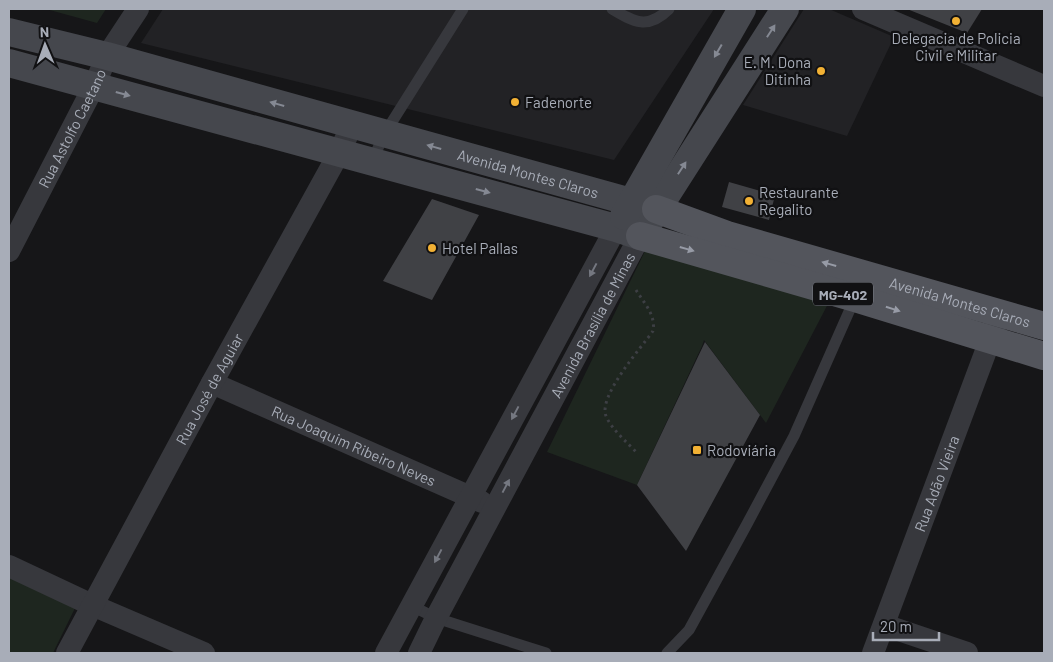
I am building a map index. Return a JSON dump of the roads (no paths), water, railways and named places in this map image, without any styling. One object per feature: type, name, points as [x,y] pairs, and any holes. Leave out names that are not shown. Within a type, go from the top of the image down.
[{"type":"main road","name":"Avenida Brasília de Minas","points":[[628,232],[644,205],[742,9]]},
{"type":"main road","name":"Avenida Brasília de Minas","points":[[644,205],[785,9]]},
{"type":"main road","name":"Avenida Montes Claros","points":[[9,32],[107,56],[644,205],[860,286],[990,340],[1044,356]]},
{"type":"main road","name":"Avenida Montes Claros","points":[[9,63],[628,232],[860,286],[1000,313],[1044,326]]},
{"type":"street","name":"Rua Astolfo Caetano","points":[[9,252],[94,86],[107,56],[138,9]]},
{"type":"street","points":[[863,9],[1044,86]]},
{"type":"street","name":"Rua José de Aguiar","points":[[67,653],[352,125]]},
{"type":"street","name":"Avenida Brasília de Minas","points":[[419,653],[622,268],[628,232]]},
{"type":"street","name":"Avenida Brasília de Minas","points":[[386,653],[470,496],[628,232]]},
{"type":"street","name":"Rua Adão Vieira","points":[[873,653],[1000,313]]},
{"type":"street","name":"Rua Joaquim Ribeiro Neves","points":[[212,383],[494,508]]},
{"type":"street","points":[[9,566],[92,605],[204,653]]},
{"type":"street","points":[[884,625],[967,653]]},
{"type":"lane","points":[[372,161],[385,133],[463,9]]},
{"type":"lane","points":[[612,9],[630,20],[638,22],[648,22],[660,17],[669,9]]},
{"type":"lane","points":[[668,653],[689,630],[794,436],[860,286]]},
{"type":"lane","points":[[412,606],[436,618],[546,653]]},
{"type":"place","name":"Delegacia de Policia Civil e Militar","points":[[956,21]]},
{"type":"place","name":"E. M. Dona Ditinha","points":[[821,71]]},
{"type":"place","name":"Fadenorte","points":[[515,102]]},
{"type":"place","name":"Restaurante Regalito","points":[[749,201]]},
{"type":"place","name":"Hotel Pallas","points":[[432,248]]},
{"type":"place","name":"Rodoviária","points":[[697,450]]}]
